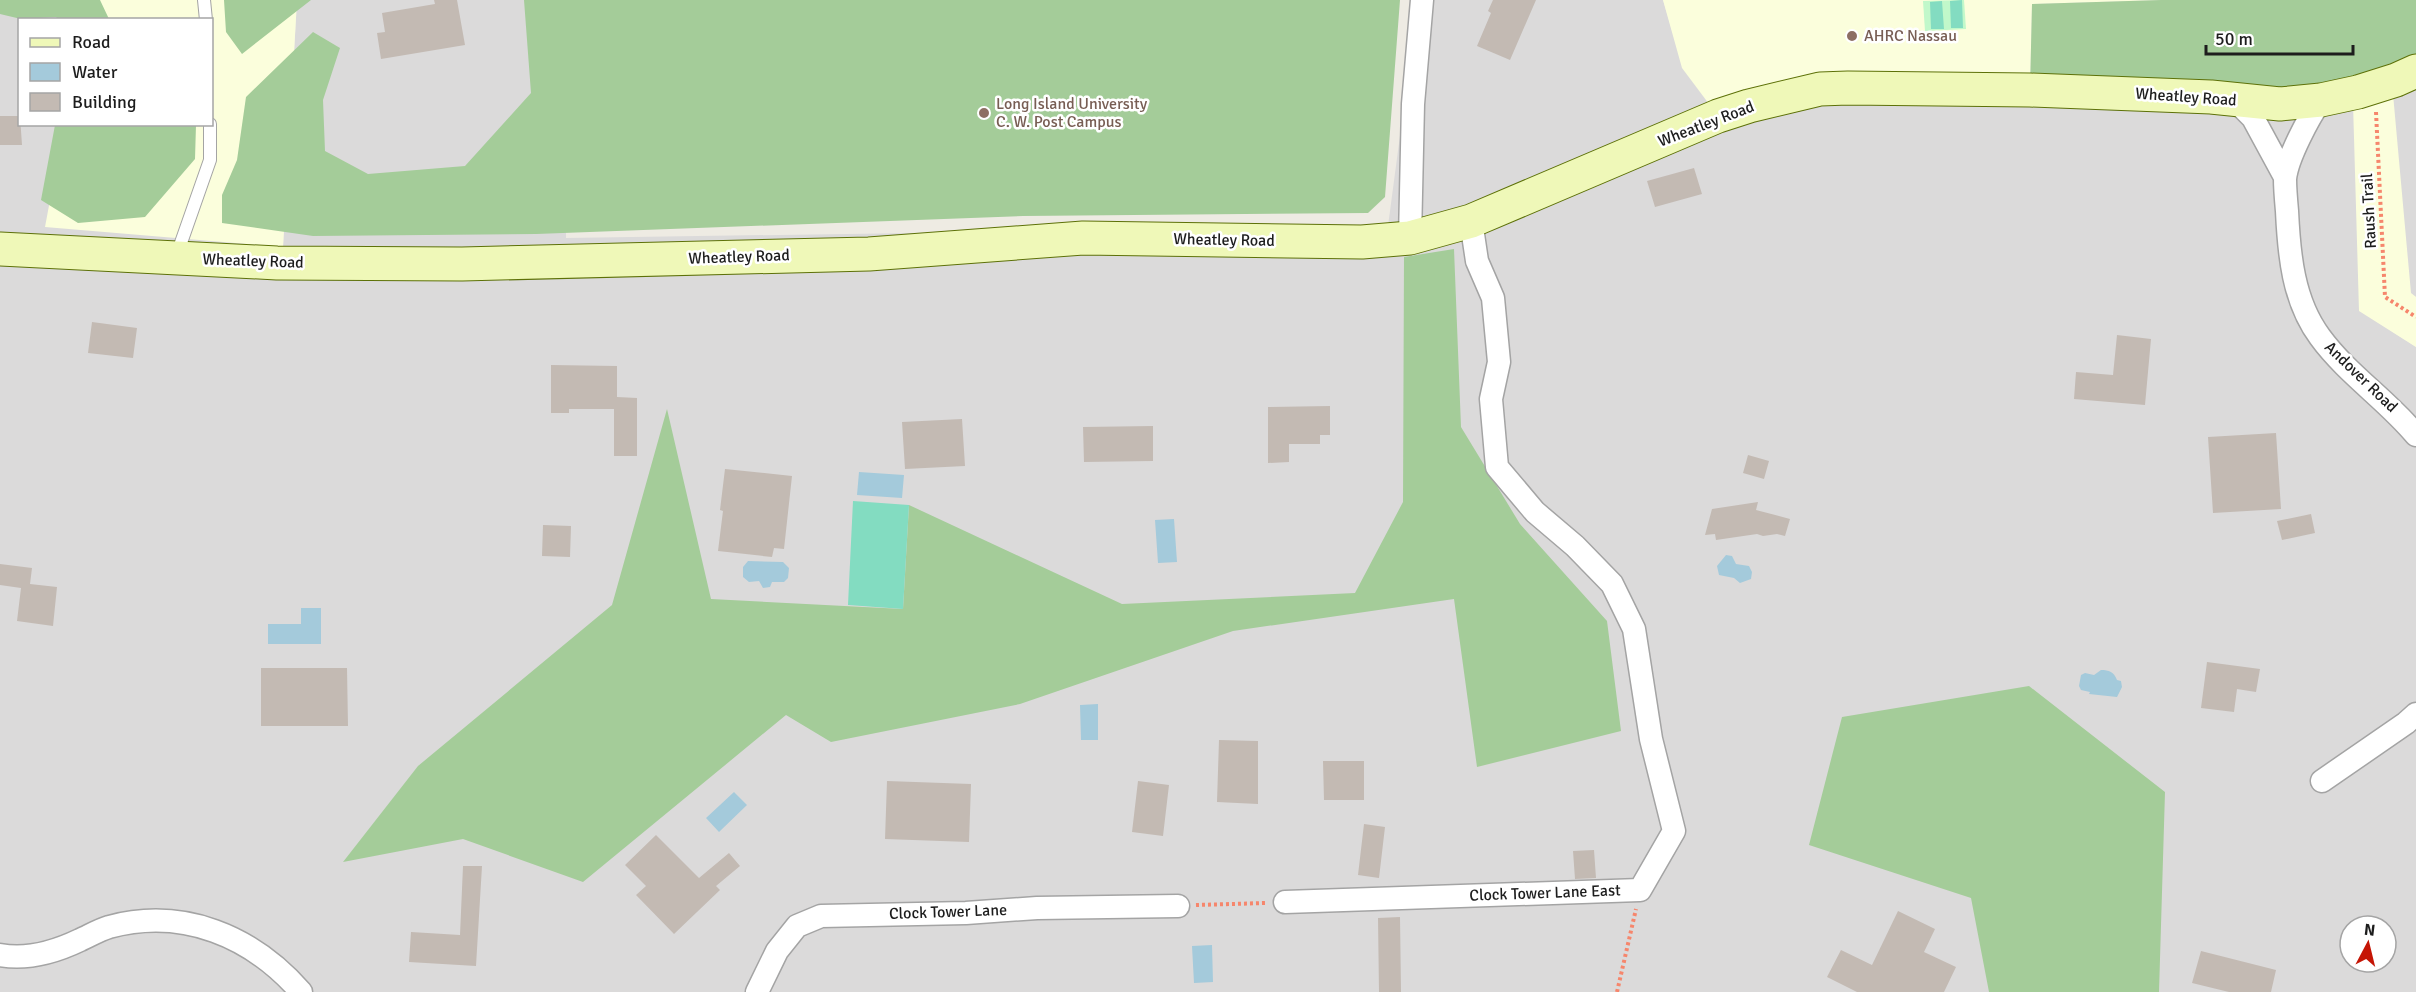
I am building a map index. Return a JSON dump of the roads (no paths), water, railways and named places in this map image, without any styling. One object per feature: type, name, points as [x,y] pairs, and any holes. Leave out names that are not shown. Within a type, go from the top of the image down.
[{"type":"main road","name":"Wheatley Road","points":[[0,249],[277,263],[462,264],[869,254],[1083,238],[1362,242],[1410,238],[1471,221],[1718,116],[1820,89],[2030,90],[2211,97],[2280,104],[2321,100],[2374,87],[2416,71]]},
{"type":"street","points":[[1410,238],[1413,105],[1422,0]]},
{"type":"street","name":"Andover Road","points":[[2235,100],[2253,118],[2285,177]]},
{"type":"street","name":"Andover Road","points":[[2321,100],[2307,120],[2285,177],[2289,250],[2294,279],[2307,317],[2320,337],[2338,359],[2400,416],[2416,435]]},
{"type":"street","name":"Clock Tower Lane East","points":[[1285,902],[1640,890],[1674,831],[1650,739],[1634,628],[1612,584],[1575,546],[1535,512],[1497,467],[1491,399],[1499,362],[1494,298],[1477,261],[1471,221]]},
{"type":"street","points":[[2322,781],[2416,714]]},
{"type":"street","name":"Clock Tower Lane","points":[[757,992],[777,951],[797,926],[821,916],[966,913],[1037,908],[1178,906]]},
{"type":"street","points":[[0,955],[24,957],[46,953],[65,947],[107,927],[151,920],[188,922],[230,937],[250,948],[286,975],[301,992]]},
{"type":"lane","points":[[204,0],[206,18]]},
{"type":"lane","points":[[176,258],[210,160],[210,126]]},
{"type":"water","points":[[859,472],[904,475],[902,498],[857,495]]},
{"type":"water","points":[[1174,519],[1177,562],[1158,563],[1155,520]]},
{"type":"water","points":[[1726,555],[1732,556],[1736,564],[1749,566],[1752,572],[1751,579],[1740,583],[1734,578],[1719,575],[1717,566]]},
{"type":"water","points":[[748,561],[783,562],[789,568],[788,578],[784,582],[772,582],[770,587],[763,588],[759,581],[749,582],[743,577],[743,567]]},
{"type":"water","points":[[301,608],[321,608],[321,644],[268,644],[268,624],[301,624]]},
{"type":"water","points":[[2101,670],[2111,672],[2117,680],[2121,681],[2122,687],[2117,697],[2089,694],[2090,692],[2081,690],[2079,686],[2081,675],[2085,673],[2094,675]]},
{"type":"water","points":[[1098,704],[1098,740],[1081,740],[1080,705]]},
{"type":"water","points":[[734,792],[747,805],[719,832],[706,818]]},
{"type":"water","points":[[1212,945],[1213,982],[1194,983],[1192,946]]},
{"type":"place","name":"AHRC Nassau","points":[[1852,36]]},
{"type":"place","name":"Long Island University C. W. Post Campus","points":[[984,113]]}]
